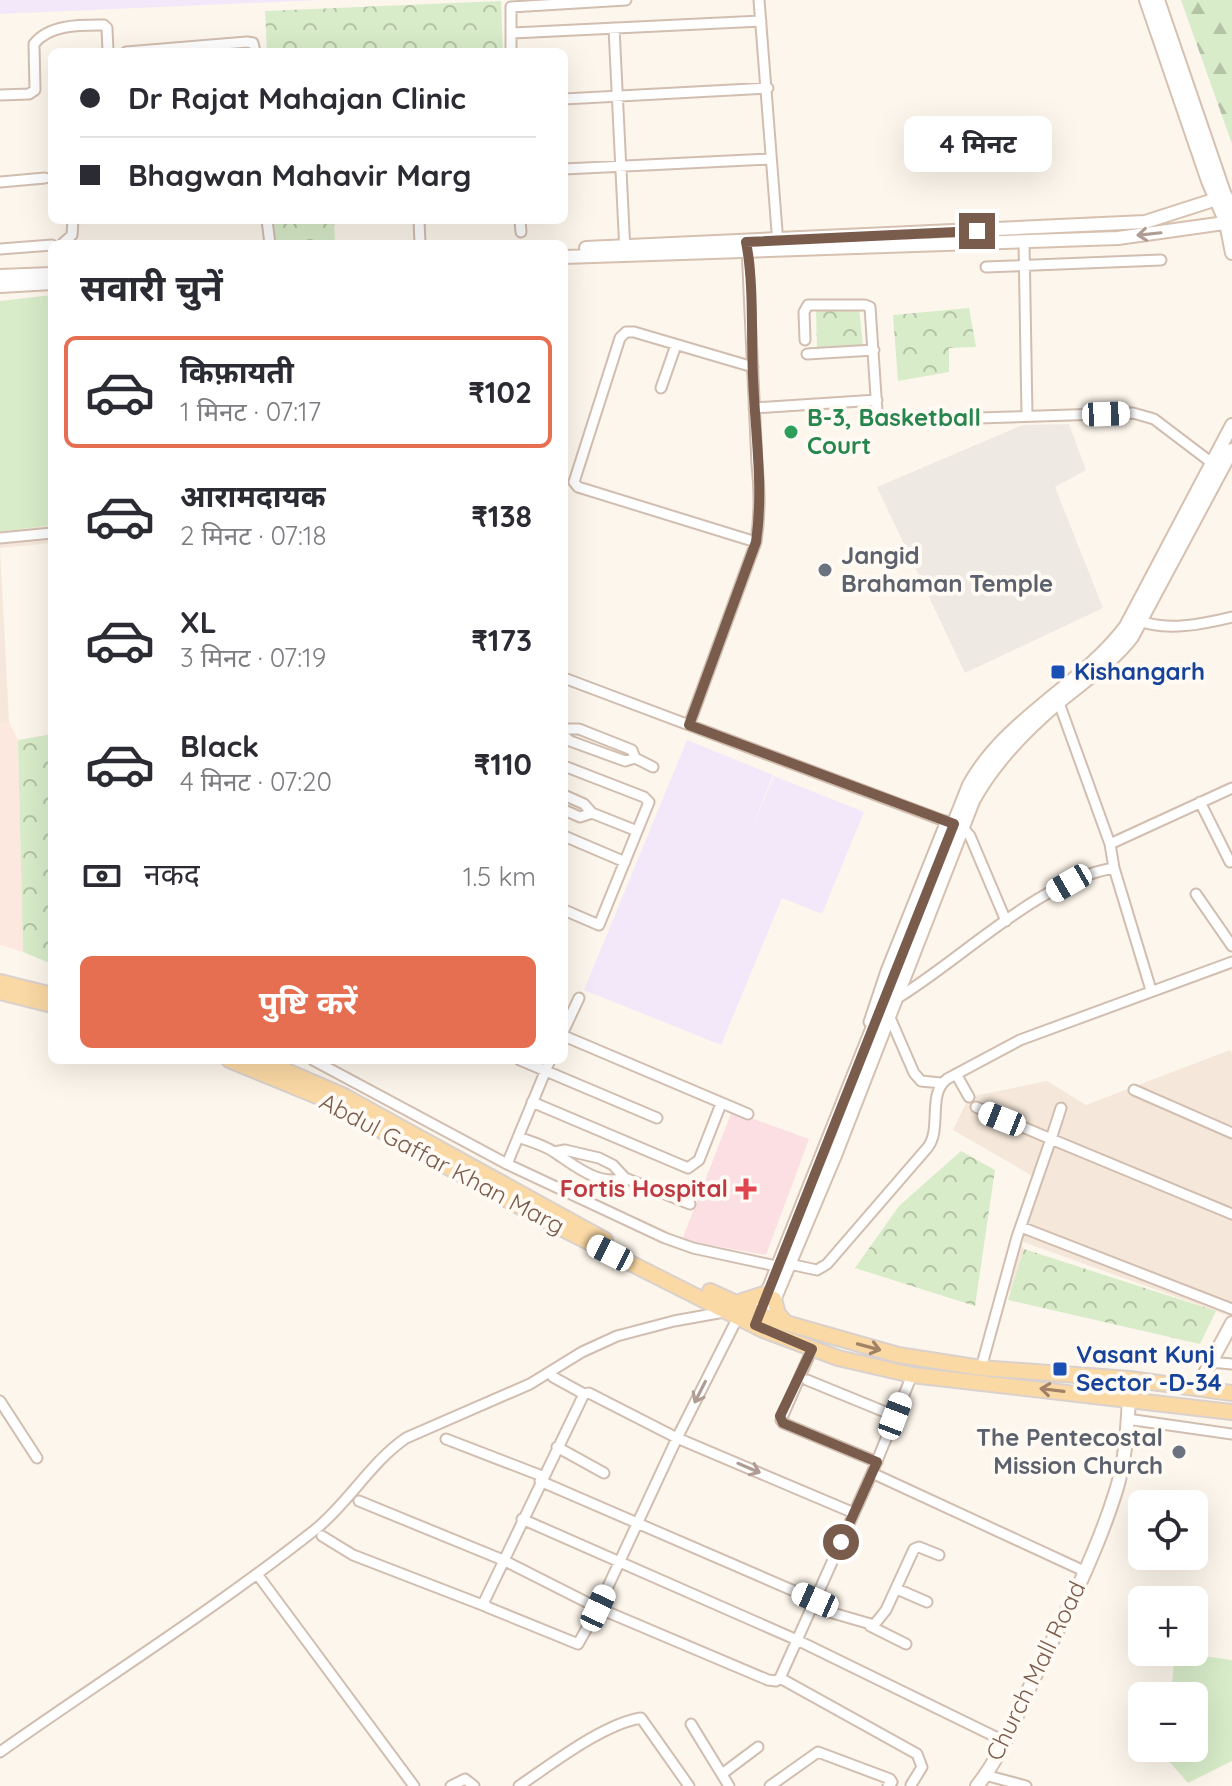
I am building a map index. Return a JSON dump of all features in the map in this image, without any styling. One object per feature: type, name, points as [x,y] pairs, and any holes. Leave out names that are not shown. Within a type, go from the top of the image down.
[{"type":"main road","points":[[1146,0],[1230,220],[1232,253]]},
{"type":"main road","points":[[1158,0],[1221,198]]},
{"type":"main road","points":[[568,249],[624,251],[978,237],[1145,222],[1221,198]]},
{"type":"main road","points":[[978,237],[1024,241],[1118,238],[1230,220]]},
{"type":"main road","points":[[568,257],[624,251]]},
{"type":"main road","points":[[0,276],[48,274]]},
{"type":"main road","points":[[0,286],[48,283]]},
{"type":"main road","points":[[783,1265],[834,1158],[891,1007],[954,824],[973,801],[988,775],[1029,729],[1119,652],[1232,425]]},
{"type":"main road","points":[[763,1324],[771,1296],[969,785],[990,754],[1016,727],[1136,619],[1232,450]]},
{"type":"main road","points":[[0,982],[48,994]]},
{"type":"main road","points":[[0,992],[48,1004]]},
{"type":"main road","name":"Abdul Gaffar Khan Marg","points":[[239,1064],[314,1094],[533,1214],[734,1310]]},
{"type":"main road","name":"Abdul Gaffar Khan Marg","points":[[270,1064],[342,1095],[734,1310]]},
{"type":"main road","points":[[734,1310],[771,1296]]},
{"type":"main road","points":[[771,1296],[781,1318],[794,1326]]},
{"type":"main road","points":[[734,1310],[812,1349],[857,1364],[912,1375],[1232,1412]]},
{"type":"main road","points":[[1197,1388],[1232,1323]]},
{"type":"main road","points":[[763,1324],[794,1326],[898,1355],[981,1368],[1130,1379],[1232,1393]]},
{"type":"main road","name":"Church Mall Road","points":[[981,1781],[1004,1741],[1103,1527],[1120,1477],[1130,1379]]},
{"type":"street","points":[[511,48],[511,7],[626,0]]},
{"type":"street","points":[[759,0],[778,245]]},
{"type":"street","points":[[513,33],[761,21]]},
{"type":"street","points":[[0,95],[29,94],[35,90],[34,44],[37,39],[55,30],[104,25],[107,28],[108,48]]},
{"type":"street","points":[[614,28],[624,251]]},
{"type":"street","points":[[174,48],[247,42],[253,43],[254,48]]},
{"type":"street","points":[[568,99],[768,88]]},
{"type":"street","points":[[568,169],[771,159]]},
{"type":"street","points":[[0,182],[45,178]]},
{"type":"street","points":[[520,224],[521,232]]},
{"type":"street","points":[[1024,241],[1027,416]]},
{"type":"street","points":[[0,249],[48,245]]},
{"type":"street","points":[[689,725],[756,542],[761,495],[747,247]]},
{"type":"street","points":[[986,267],[1161,260]]},
{"type":"street","points":[[805,340],[806,307],[870,307],[879,416],[886,421],[1133,413],[1147,416],[1212,463]]},
{"type":"street","points":[[753,367],[634,332],[622,335],[574,483],[578,487],[756,542]]},
{"type":"street","points":[[661,388],[676,345]]},
{"type":"street","points":[[807,354],[874,350]]},
{"type":"street","points":[[754,408],[877,400]]},
{"type":"street","points":[[0,538],[48,533]]},
{"type":"street","points":[[1136,619],[1174,626],[1232,617]]},
{"type":"street","points":[[568,680],[954,824],[970,836],[1006,921]]},
{"type":"street","points":[[1059,703],[1110,844],[1114,868],[1151,990]]},
{"type":"street","points":[[568,729],[579,729],[632,750],[635,758],[653,767]]},
{"type":"street","points":[[568,739],[625,761],[635,758]]},
{"type":"street","points":[[568,768],[647,800],[648,805],[599,925],[568,912]]},
{"type":"street","points":[[1110,844],[1232,788]]},
{"type":"street","points":[[568,797],[584,804],[592,813],[637,831]]},
{"type":"street","points":[[1200,802],[1230,862]]},
{"type":"street","points":[[568,812],[580,817],[592,813]]},
{"type":"street","points":[[818,1151],[850,1074],[886,971],[954,824]]},
{"type":"street","points":[[568,838],[625,862]]},
{"type":"street","points":[[1114,868],[1069,883],[1006,921],[891,1007],[914,1073],[921,1081],[941,1083],[1020,1040],[1232,962]]},
{"type":"street","points":[[1196,894],[1232,946]]},
{"type":"street","points":[[568,1024],[579,998]]},
{"type":"street","points":[[568,1035],[748,1114]]},
{"type":"street","points":[[320,1064],[507,1164],[665,1238],[693,1248],[817,1270],[827,1264],[928,1147],[934,1136],[941,1083]]},
{"type":"street","points":[[507,1164],[548,1065],[657,1118]]},
{"type":"street","points":[[956,1074],[969,1097]]},
{"type":"street","points":[[1138,1092],[1232,1133]]},
{"type":"street","points":[[532,1102],[688,1168],[699,1160],[721,1104]]},
{"type":"street","points":[[976,1107],[1232,1214]]},
{"type":"street","points":[[981,1368],[1004,1280],[1061,1108]]},
{"type":"street","points":[[518,1137],[602,1178],[616,1181],[625,1178]]},
{"type":"street","points":[[554,1152],[565,1150],[599,1158],[613,1165],[625,1178],[690,1204]]},
{"type":"street","points":[[1021,1227],[1232,1309]]},
{"type":"street","points":[[0,1752],[257,1574],[326,1521],[389,1452],[415,1433],[530,1384],[582,1352],[617,1336],[734,1310],[723,1346],[578,1644],[353,1555],[322,1536]]},
{"type":"street","points":[[812,1349],[781,1420],[877,1462]]},
{"type":"street","points":[[1210,1362],[1232,1364]]},
{"type":"street","points":[[359,1501],[503,1560],[598,1608],[776,1681],[877,1462],[912,1375]]},
{"type":"street","points":[[553,1377],[677,1438],[854,1513]]},
{"type":"street","points":[[807,1380],[895,1416]]},
{"type":"street","points":[[485,1606],[484,1601],[522,1519],[584,1394]]},
{"type":"street","points":[[0,1401],[37,1458]]},
{"type":"street","points":[[1127,1419],[1232,1434]]},
{"type":"street","points":[[446,1439],[906,1644]]},
{"type":"street","points":[[557,1447],[604,1473]]},
{"type":"street","points":[[872,1473],[1084,1571]]},
{"type":"street","points":[[522,1519],[797,1640],[1004,1741]]},
{"type":"street","points":[[870,1626],[882,1618],[916,1548],[939,1555]]},
{"type":"street","points":[[257,1574],[414,1786]]},
{"type":"street","points":[[897,1589],[927,1602]]},
{"type":"street","points":[[780,1678],[917,1754],[922,1767],[911,1785]]},
{"type":"street","points":[[519,1786],[577,1747],[625,1721],[641,1718],[689,1786]]},
{"type":"street","points":[[691,1724],[729,1786]]},
{"type":"street","points":[[722,1774],[758,1747]]},
{"type":"street","points":[[770,1786],[818,1752],[890,1779],[892,1782],[888,1786]]},
{"type":"street","points":[[451,1786],[465,1779],[474,1786]]},
{"type":"street","name":"Church Mall Road","points":[[981,1781],[1026,1786]]},
{"type":"shaded area","points":[[0,0],[320,0],[0,14]]},
{"type":"shaded area","points":[[1069,424],[1086,470],[1055,487],[1103,608],[965,673],[877,487],[1023,425]]},
{"type":"shaded area","points":[[48,526],[48,543],[0,548],[0,532]]},
{"type":"shaded area","points":[[0,548],[9,722],[0,724]]},
{"type":"shaded area","points":[[9,722],[18,740],[23,952],[0,945],[0,724]]},
{"type":"shaded area","points":[[687,740],[773,775],[749,835],[774,776],[864,812],[822,914],[782,898],[721,1045],[584,990]]},
{"type":"shaded area","points":[[1230,1050],[1232,1317],[1018,1240],[1024,1249],[1011,1291],[999,1288],[1036,1178],[953,1130],[969,1097],[1047,1081],[1086,1105]]},
{"type":"shaded area","name":"Fortis Hospital","points":[[732,1111],[809,1139],[766,1255],[682,1240]]},
{"type":"green space","points":[[1181,0],[1232,0],[1232,144]]},
{"type":"green space","points":[[501,1],[503,48],[267,48],[265,11]]},
{"type":"green space","points":[[274,224],[334,224],[335,240],[275,240]]},
{"type":"green space","points":[[48,295],[48,526],[0,532],[0,301]]},
{"type":"green space","points":[[859,308],[863,345],[817,348],[816,310]]},
{"type":"green space","points":[[969,308],[976,347],[949,348],[949,372],[898,381],[893,315]]},
{"type":"green space","points":[[48,735],[48,962],[23,952],[18,740]]},
{"type":"green space","points":[[961,1151],[995,1170],[975,1306],[855,1268],[899,1206]]},
{"type":"green space","points":[[1024,1249],[1216,1311],[1200,1344],[1008,1300]]},
{"type":"green space","points":[[1208,1657],[1232,1660],[1232,1761],[1188,1783],[1170,1762],[1208,1762],[1208,1682],[1172,1682],[1174,1666],[1208,1666]]},
{"type":"place","name":"B-3, Basketball Court","points":[[791,432]]},
{"type":"place","name":"Jangid Brahaman Temple","points":[[825,570]]},
{"type":"place","name":"Kishangarh","points":[[1058,672]]},
{"type":"place","name":"Fortis Hospital","points":[[746,1189]]},
{"type":"place","name":"Vasant Kunj Sector -D-34","points":[[1060,1369]]},
{"type":"place","name":"The Pentecostal Mission Church","points":[[1179,1452]]},
{"type":"route","points":[[841,1542],[877,1462],[783,1423],[780,1416],[812,1349],[755,1325],[954,824],[689,725],[756,542],[760,518],[746,242],[977,231]]}]
